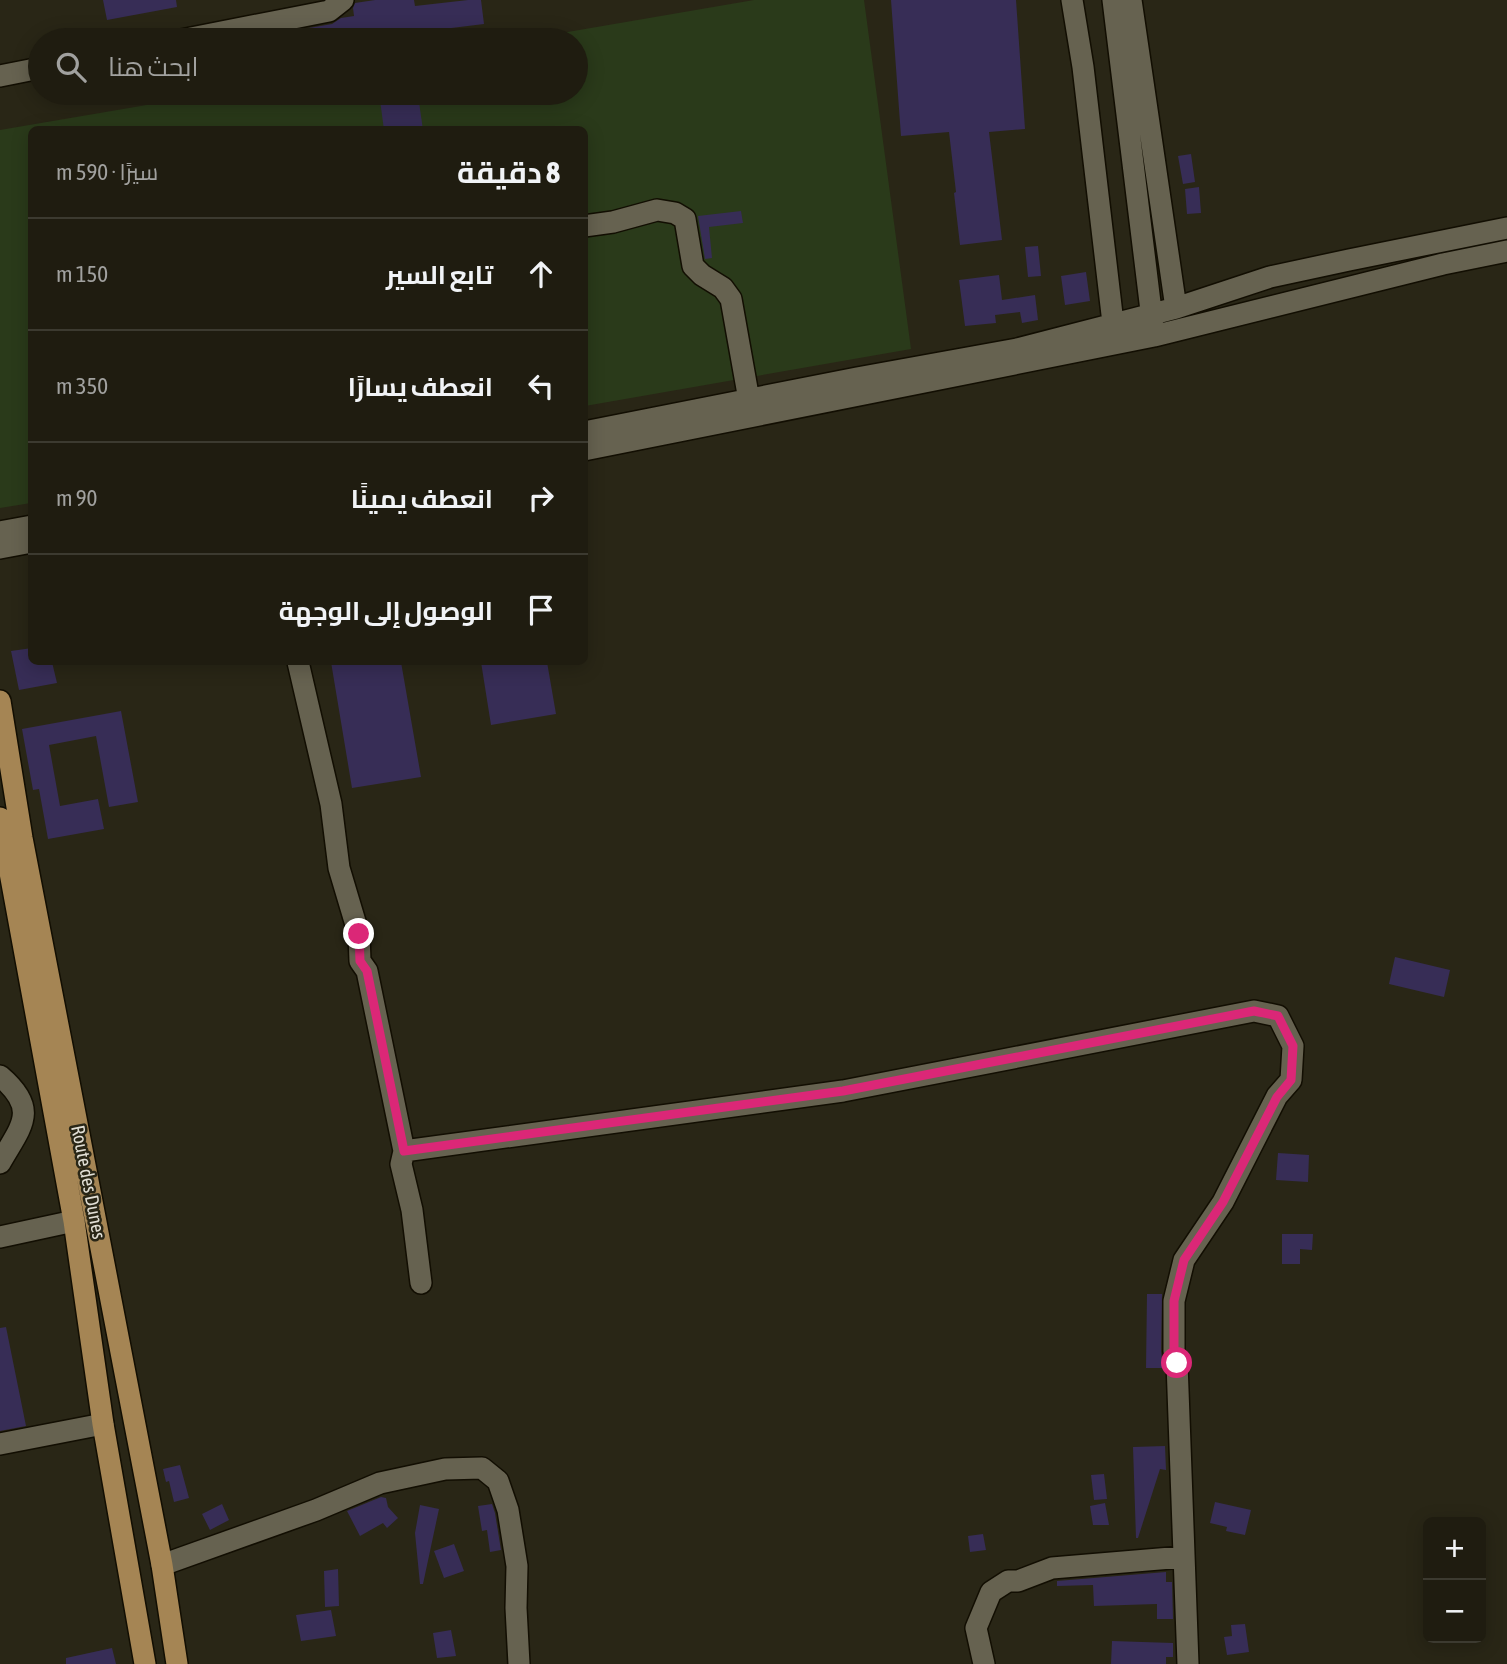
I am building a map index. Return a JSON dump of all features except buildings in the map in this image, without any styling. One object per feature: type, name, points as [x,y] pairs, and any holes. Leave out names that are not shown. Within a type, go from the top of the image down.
[{"type":"main road","name":"Route des Dunes","points":[[0,701],[22,838],[162,1564],[177,1664]]},
{"type":"main road","name":"Route des Dunes","points":[[0,818],[74,1221],[103,1424],[145,1664]]},
{"type":"street","points":[[242,28],[329,11],[343,0]]},
{"type":"street","points":[[1072,0],[1083,67],[1113,323]]},
{"type":"street","points":[[1113,0],[1154,336]]},
{"type":"street","points":[[1131,0],[1176,308]]},
{"type":"street","points":[[0,76],[28,70]]},
{"type":"street","points":[[588,225],[657,210],[675,213],[685,219],[693,266],[723,288],[731,299],[749,400]]},
{"type":"street","points":[[588,431],[1017,349],[1176,308],[1270,277],[1507,228]]},
{"type":"street","points":[[588,449],[1154,336],[1507,251]]},
{"type":"street","points":[[0,532],[28,527]]},
{"type":"street","points":[[0,548],[28,543]]},
{"type":"street","points":[[299,665],[331,804],[340,868],[359,934],[360,961],[367,971],[404,1151],[401,1164],[412,1210],[421,1283]]},
{"type":"street","points":[[404,1151],[843,1091],[1254,1011],[1278,1016],[1293,1046],[1291,1080],[1277,1097],[1223,1202],[1184,1260],[1174,1301],[1188,1664]]},
{"type":"street","points":[[0,1076],[15,1088],[24,1106],[23,1123],[0,1163]]},
{"type":"street","points":[[0,1237],[74,1221]]},
{"type":"street","points":[[0,1444],[103,1424]]},
{"type":"street","points":[[162,1564],[316,1510],[380,1483],[445,1469],[482,1468],[498,1481],[508,1510],[517,1566],[519,1664]]},
{"type":"street","points":[[984,1664],[976,1628],[990,1592],[1008,1581],[1018,1581],[1052,1568],[1183,1558]]},
{"type":"green space","points":[[754,0],[864,0],[911,349],[588,405],[588,126],[28,126],[28,503],[0,508],[0,130],[147,105],[588,105],[588,28]]},
{"type":"route","points":[[359,934],[360,961],[367,971],[404,1151],[843,1091],[1254,1011],[1278,1016],[1293,1046],[1291,1080],[1277,1097],[1223,1202],[1184,1260],[1174,1301],[1174,1351],[1177,1363]]}]
